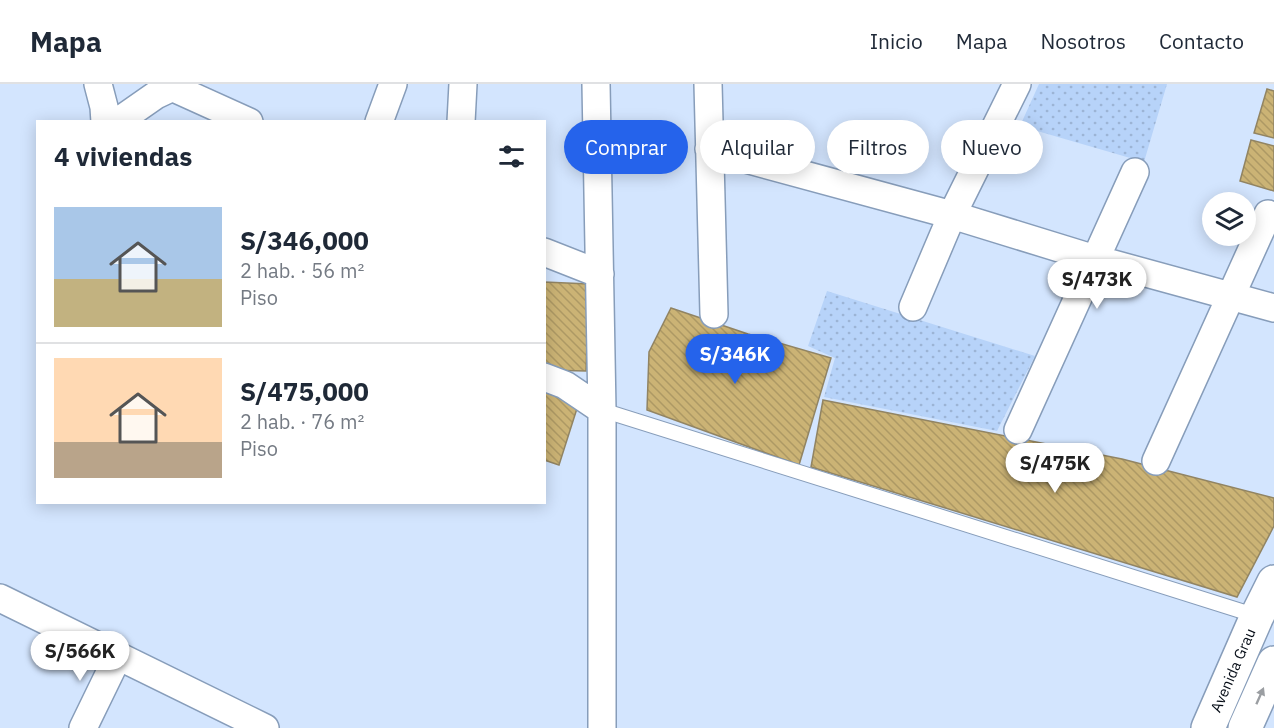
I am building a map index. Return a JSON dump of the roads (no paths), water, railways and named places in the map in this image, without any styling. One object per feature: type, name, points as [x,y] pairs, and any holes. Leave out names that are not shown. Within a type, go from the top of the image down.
[{"type":"street","points":[[98,84],[105,120]]},
{"type":"street","points":[[461,120],[463,84]]},
{"type":"street","points":[[596,84],[602,410],[602,728]]},
{"type":"street","points":[[708,84],[709,120]]},
{"type":"street","points":[[913,307],[952,215],[1017,84]]},
{"type":"street","points":[[380,120],[390,85]]},
{"type":"street","points":[[122,120],[169,86],[245,120]]},
{"type":"street","points":[[1018,430],[1135,172]]},
{"type":"street","points":[[710,174],[714,314]]},
{"type":"street","points":[[801,174],[1274,308]]},
{"type":"street","points":[[1156,462],[1268,214]]},
{"type":"street","points":[[546,253],[600,274]]},
{"type":"street","points":[[546,377],[565,385],[602,410]]},
{"type":"street","name":"Avenida Grau","points":[[1208,728],[1274,582]]},
{"type":"street","points":[[2,604],[118,656],[265,728]]},
{"type":"street","points":[[83,728],[118,656]]},
{"type":"street","points":[[1245,728],[1274,663]]},
{"type":"lane","points":[[602,410],[1257,616]]}]
